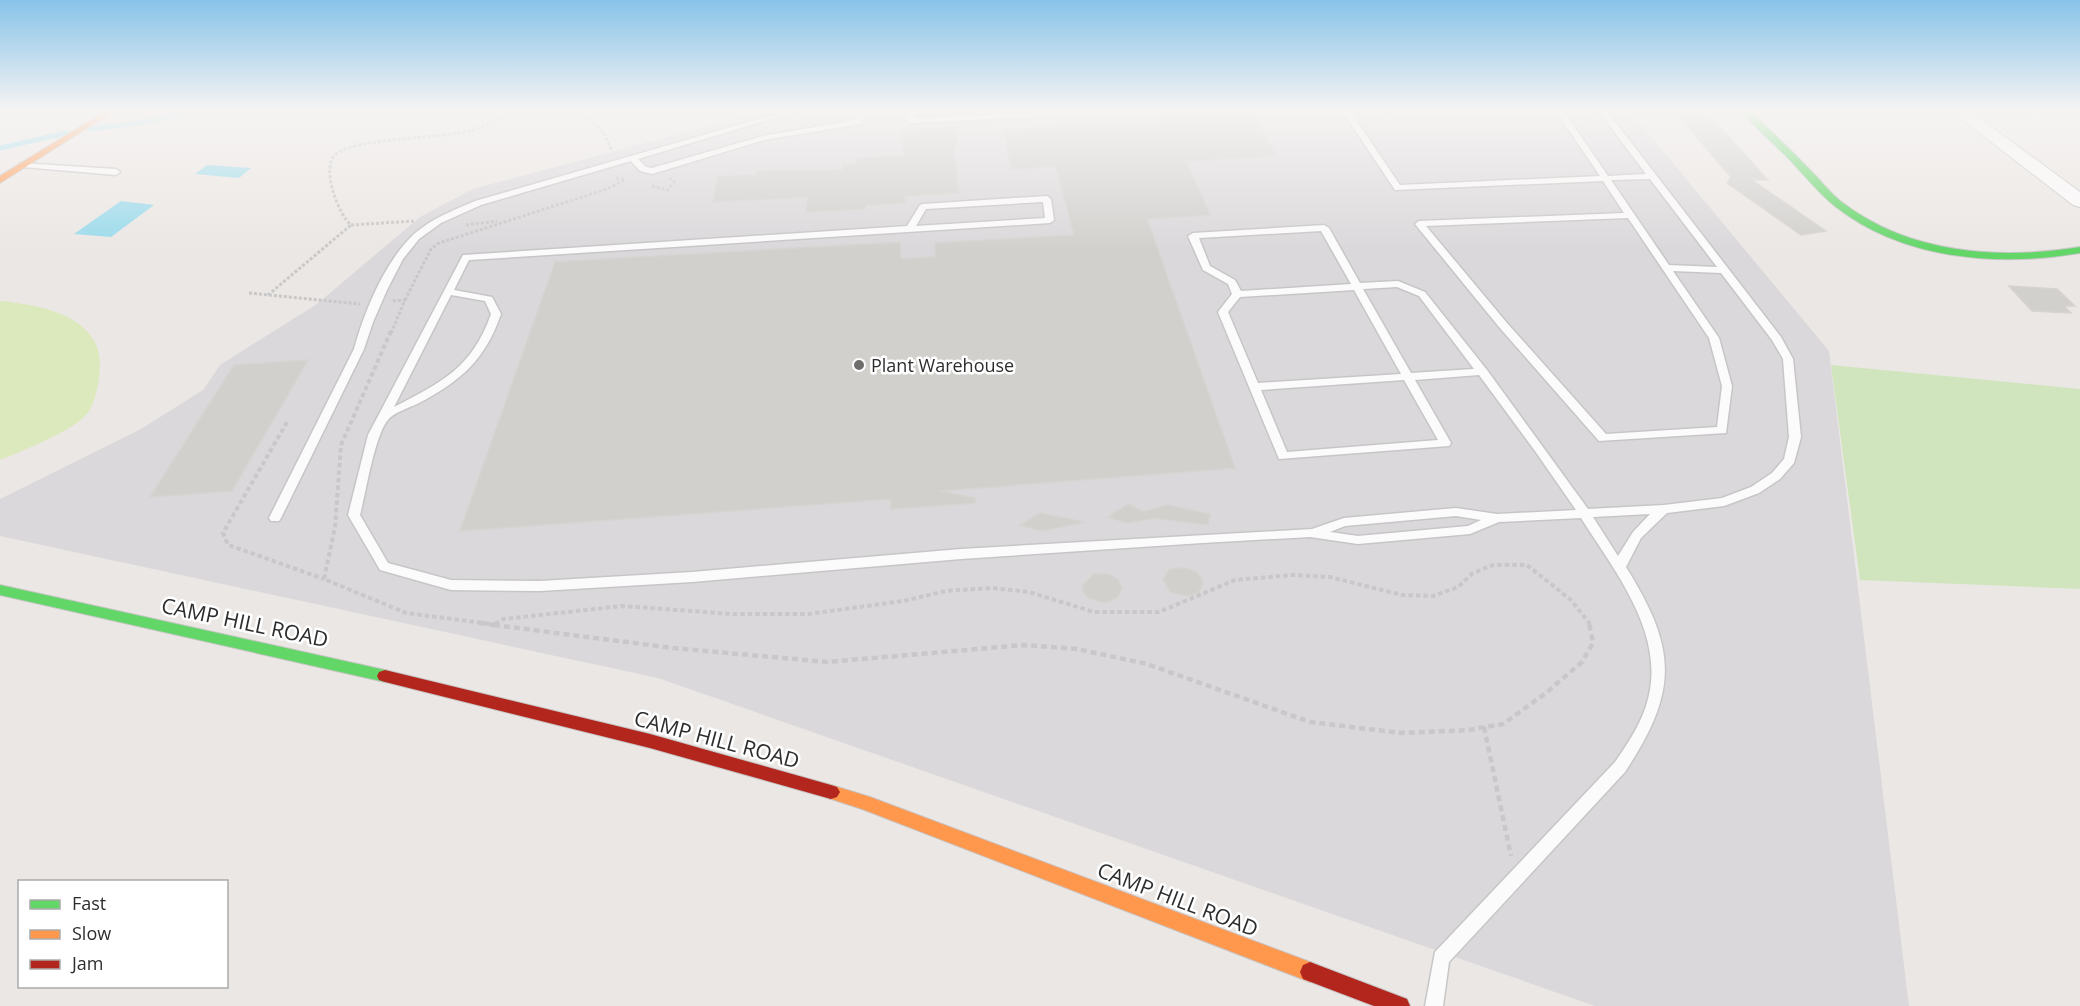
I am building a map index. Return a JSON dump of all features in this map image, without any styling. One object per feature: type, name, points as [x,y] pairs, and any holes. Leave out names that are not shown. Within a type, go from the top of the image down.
[{"type":"street","points":[[0,180],[36,157]]},
{"type":"street","points":[[1791,157],[1842,207],[1875,225],[1908,238],[1960,252],[2018,258],[2060,256],[2080,250]]},
{"type":"street","points":[[2021,157],[2080,201]]},
{"type":"street","name":"CAMP HILL ROAD","points":[[0,590],[439,687],[789,779],[864,802],[1400,1006]]},
{"type":"lane","points":[[275,518],[359,349],[364,326],[406,248],[417,237],[449,216],[478,203],[632,157],[643,169],[652,171],[699,157]]},
{"type":"lane","points":[[1377,157],[1398,188],[1652,176]]},
{"type":"lane","points":[[1591,157],[1631,215],[1666,268],[1714,338],[1727,386],[1722,430],[1603,438],[1503,325],[1419,224],[1631,215]]},
{"type":"lane","points":[[1310,534],[1344,522],[1456,512],[1497,518],[1664,509],[1724,502],[1755,490],[1776,476],[1790,460],[1795,437],[1788,359],[1777,339],[1638,157]]},
{"type":"lane","points":[[23,165],[116,172]]},
{"type":"lane","points":[[909,230],[923,207],[1047,199],[1050,220],[909,230],[466,257],[374,435],[354,514],[384,567],[451,585],[540,586],[692,577],[961,554],[1310,534],[1358,540],[1470,530],[1497,518]]},
{"type":"lane","points":[[1237,294],[1232,282],[1206,268],[1193,236],[1324,228],[1356,287],[1445,443],[1283,456],[1223,312],[1237,294],[1356,287],[1398,284],[1422,294],[1556,468],[1620,568],[1652,627],[1658,665],[1655,698],[1642,734],[1620,767],[1441,958],[1434,1006]]},
{"type":"lane","points":[[1666,268],[1724,270]]},
{"type":"lane","points":[[383,417],[432,392],[474,362],[490,336],[496,314],[489,299],[448,291]]},
{"type":"lane","points":[[1254,387],[1483,372]]},
{"type":"lane","points":[[1620,568],[1632,539],[1640,528],[1664,509]]},
{"type":"path","points":[[333,157],[330,162],[334,198],[343,218],[351,225]]},
{"type":"path","points":[[459,226],[507,220]]},
{"type":"path","points":[[267,295],[351,225],[420,221]]},
{"type":"path","points":[[249,293],[376,303],[405,300],[341,445],[335,527],[324,579],[406,613],[493,625],[673,648],[826,662],[1024,645],[1077,649],[1147,664],[1310,722],[1401,733],[1484,728],[1503,724],[1546,693],[1582,662],[1593,643],[1588,620],[1571,600],[1527,565],[1493,565],[1473,573],[1458,587],[1433,596],[1402,595],[1330,577],[1293,575],[1235,580],[1159,612],[1094,612],[1040,595],[992,588],[946,591],[903,601],[808,614],[733,614],[622,606],[504,619],[493,625]]},
{"type":"path","points":[[1484,728],[1516,878]]},
{"type":"shaded area","points":[[593,157],[1668,157],[1829,351],[1909,1006],[1595,1006],[658,678],[0,536],[0,499],[141,429],[203,390],[220,365],[317,304],[420,217],[473,189]]},
{"type":"green space","points":[[0,301],[53,311],[70,318],[84,328],[94,340],[99,356],[99,376],[97,391],[91,407],[79,421],[58,434],[0,460]]},
{"type":"green space","points":[[1831,365],[2080,389],[2080,589],[1860,580]]},
{"type":"water","points":[[207,165],[251,168],[239,178],[195,174]]},
{"type":"water","points":[[121,201],[154,205],[111,237],[74,234]]},
{"type":"building","points":[[954,157],[959,193],[904,196],[905,203],[867,205],[864,209],[806,212],[808,197],[713,202],[718,177],[755,175],[756,171],[843,170],[843,164],[857,164],[857,158]]},
{"type":"building","name":"Plant Warehouse","points":[[1009,157],[1259,157],[1186,161],[1210,215],[1147,219],[1235,468],[940,491],[975,498],[975,503],[891,509],[891,499],[460,531],[555,262],[900,242],[901,259],[936,257],[935,243],[1074,235],[1056,166],[1011,169]]},
{"type":"building","points":[[1714,157],[1747,157],[1768,180],[1752,180],[1826,231],[1801,235],[1727,183],[1731,177]]},
{"type":"building","points":[[2009,286],[2057,289],[2075,306],[2064,306],[2071,313],[2032,311]]},
{"type":"building","points":[[308,360],[232,491],[150,497],[234,365]]},
{"type":"building","points":[[1128,504],[1144,512],[1167,505],[1210,514],[1208,525],[1155,518],[1127,523],[1108,517]]},
{"type":"building","points":[[1040,513],[1084,522],[1043,531],[1020,525]]},
{"type":"building","points":[[1187,568],[1198,573],[1203,583],[1199,592],[1188,596],[1170,592],[1163,579],[1169,570]]},
{"type":"building","points":[[1094,574],[1107,574],[1118,579],[1122,589],[1117,598],[1106,603],[1088,598],[1082,590],[1083,585]]},
{"type":"traffic: fast","points":[[1792,157],[1842,207],[1868,223],[1926,246],[1988,256],[2019,257],[2080,250]]},
{"type":"traffic: fast","points":[[0,590],[385,676]]},
{"type":"traffic: slow","points":[[0,180],[37,157]]},
{"type":"traffic: slow","points":[[831,792],[864,802],[1310,972]]},
{"type":"traffic: jam","points":[[385,676],[650,741],[831,792]]},
{"type":"traffic: jam","points":[[1310,972],[1400,1006]]},
{"type":"place","name":"Plant Warehouse","points":[[859,365]]}]
